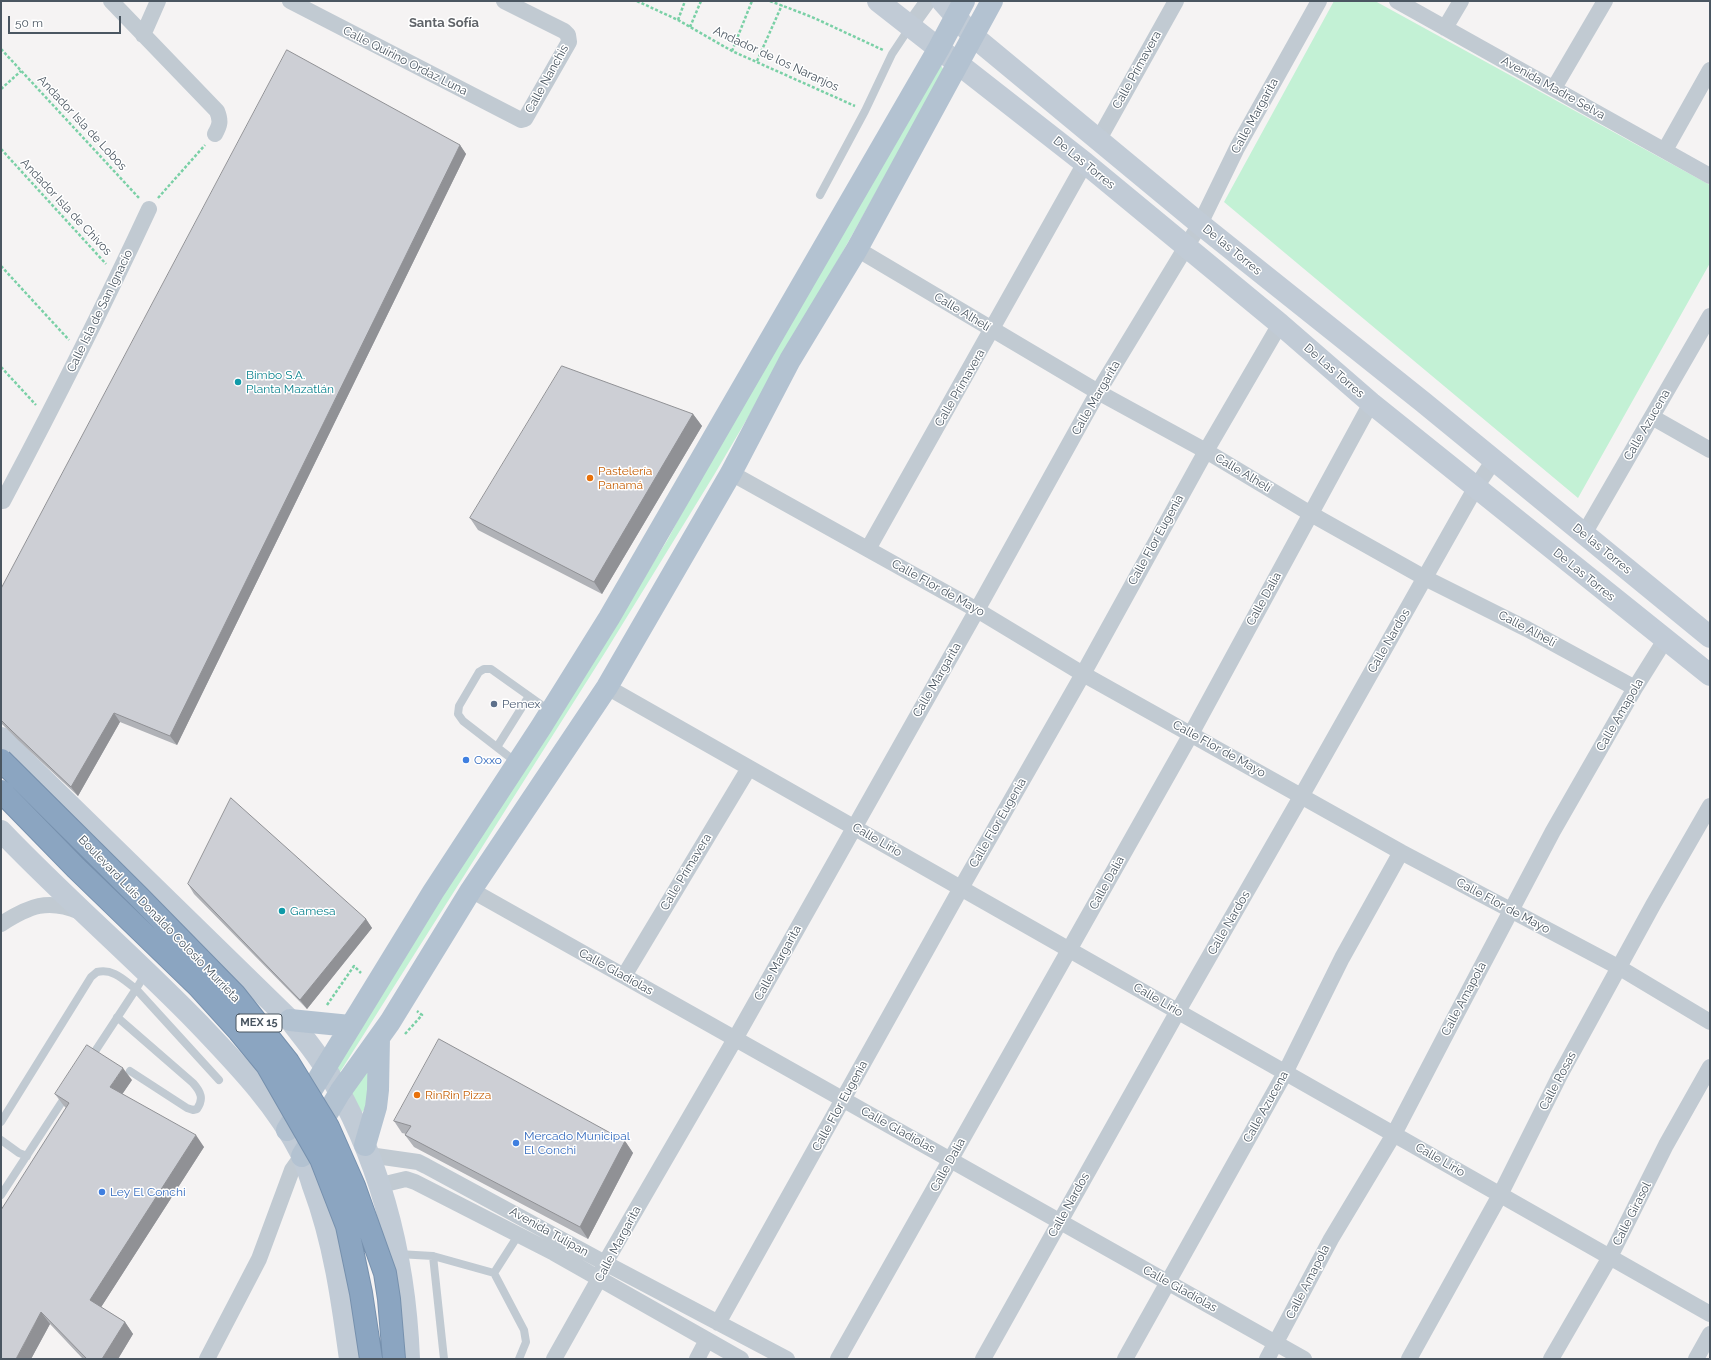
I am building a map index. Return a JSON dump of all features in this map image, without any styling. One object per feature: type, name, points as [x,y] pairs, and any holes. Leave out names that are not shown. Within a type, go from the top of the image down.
[{"type":"highway","name":"Boulevard Luis Donaldo Colosio Murrieta","points":[[1,760],[140,897],[235,996],[288,1062],[328,1127],[354,1186],[385,1273],[389,1299],[394,1359]]},
{"type":"highway","name":"Boulevard Luis Donaldo Colosio Murrieta","points":[[1,791],[76,868],[199,987],[240,1031],[267,1065],[321,1159],[347,1226],[361,1293],[370,1359]]},
{"type":"main road","points":[[297,1163],[340,1092],[390,1022],[471,890],[607,687],[731,473],[790,360],[857,249],[992,1]]},
{"type":"main road","points":[[287,1130],[433,892],[551,711],[613,612],[939,48],[954,6]]},
{"type":"main road","points":[[290,1020],[350,1026]]},
{"type":"main road","points":[[367,1150],[378,1090],[379,1038]]},
{"type":"street","points":[[111,1],[217,111],[220,120],[215,134]]},
{"type":"street","points":[[143,35],[158,1]]},
{"type":"street","name":"Calle Quirino Ordaz Luna","points":[[290,1],[521,120]]},
{"type":"street","name":"Calle Nanchis","points":[[504,1],[564,31],[568,35],[569,42],[525,119],[521,120]]},
{"type":"street","name":"De Las Torres","points":[[878,1],[1085,163],[1280,324],[1371,403],[1664,640],[1710,675]]},
{"type":"street","points":[[910,26],[928,1]]},
{"type":"street","name":"Calle Primavera","points":[[1099,139],[1176,1]]},
{"type":"street","name":"Calle Margarita","points":[[554,1359],[599,1279],[605,1263],[735,1039],[1098,392],[1200,224],[1237,148],[1319,1]]},
{"type":"street","name":"Avenida Madre Selva","points":[[1397,1],[1710,176]]},
{"type":"street","points":[[1445,28],[1460,1]]},
{"type":"street","points":[[1554,88],[1605,1]]},
{"type":"street","name":"De las Torres","points":[[954,6],[973,36],[1200,224],[1494,460],[1710,637]]},
{"type":"street","points":[[1665,150],[1710,70]]},
{"type":"street","name":"Calle Primavera","points":[[868,550],[993,330],[1085,163]]},
{"type":"street","name":"Calle Isla de San Ignacio","points":[[2,500],[48,417],[81,352],[149,209]]},
{"type":"street","name":"Calle Alhelí","points":[[857,249],[1098,392],[1206,451],[1311,514],[1425,578],[1527,629],[1635,688]]},
{"type":"street","name":"Calle Azucena","points":[[1584,534],[1710,316]]},
{"type":"street","name":"Calle Flor Eugenia","points":[[718,1323],[961,888],[1083,674],[1206,451],[1280,324]]},
{"type":"street","name":"Calle Dalia","points":[[838,1359],[1191,734],[1371,403]]},
{"type":"street","points":[[1652,417],[1710,450]]},
{"type":"street","points":[[1476,487],[1494,460]]},
{"type":"street","name":"Calle Flor de Mayo","points":[[731,473],[977,610],[1083,674],[1302,795],[1401,852],[1620,968],[1710,1022]]},
{"type":"street","name":"Calle Nardos","points":[[983,1359],[1476,487]]},
{"type":"street","name":"Calle Amapola","points":[[1267,1359],[1331,1239],[1394,1134],[1510,910],[1635,688],[1664,640]]},
{"type":"street","name":"Calle Lirio","points":[[607,687],[1710,1314]]},
{"type":"street","name":"MEX 15","points":[[1,738],[290,1020],[325,1067],[340,1092],[367,1150],[381,1185],[398,1254],[407,1318],[409,1359]]},
{"type":"street","name":"Calle Primavera","points":[[624,976],[749,768]]},
{"type":"street","name":"Calle Rosas","points":[[1410,1359],[1500,1195],[1560,1075],[1620,968],[1653,905],[1710,806]]},
{"type":"street","points":[[1,831],[84,914],[141,981],[190,1015],[248,1077],[287,1130],[297,1163],[324,1214],[336,1266],[350,1359]]},
{"type":"street","name":"Calle Azucena","points":[[1125,1359],[1285,1073],[1342,958],[1401,852]]},
{"type":"street","name":"Calle Gladiolas","points":[[471,890],[1304,1359]]},
{"type":"street","points":[[1,924],[28,908],[42,906],[64,905],[84,914]]},
{"type":"street","points":[[141,981],[187,920]]},
{"type":"street","name":"Calle Girasol","points":[[1551,1359],[1610,1257],[1666,1145],[1710,1067]]},
{"type":"street","name":"Avenida Tulipan","points":[[367,1150],[418,1162],[787,1359]]},
{"type":"street","points":[[207,1359],[259,1259],[297,1163]]},
{"type":"street","name":"Avenida Tulipan","points":[[381,1185],[406,1179],[415,1182],[516,1233],[741,1359]]},
{"type":"street","points":[[516,1233],[520,1216]]},
{"type":"street","points":[[336,1266],[345,1259],[365,1251],[398,1254]]},
{"type":"street","points":[[345,1322],[368,1329],[381,1329],[394,1326],[407,1318]]},
{"type":"street","points":[[1696,1359],[1710,1334]]},
{"type":"street","points":[[697,1359],[708,1340]]},
{"type":"lane","points":[[820,195],[865,111],[892,54],[910,26]]},
{"type":"lane","points":[[517,763],[463,721],[458,714],[459,706],[479,672],[484,669],[491,669],[551,711]]},
{"type":"lane","points":[[497,747],[529,696]]},
{"type":"lane","points":[[1,1122],[96,972],[107,971],[141,981],[219,1080]]},
{"type":"lane","points":[[87,1063],[141,981]]},
{"type":"lane","points":[[117,1017],[199,1089],[202,1096],[200,1104],[197,1109],[193,1110],[187,1108],[130,1071]]},
{"type":"lane","points":[[1,1195],[70,1090]]},
{"type":"lane","points":[[1,1140],[19,1153],[27,1156]]},
{"type":"lane","points":[[494,1273],[516,1233]]},
{"type":"lane","points":[[398,1254],[433,1256],[494,1273],[524,1330],[526,1342],[519,1359]]},
{"type":"lane","points":[[433,1256],[444,1359]]},
{"type":"path","name":"Andador de los Naranjos","points":[[638,1],[678,20],[732,51],[865,111]]},
{"type":"path","points":[[678,20],[685,1]]},
{"type":"path","points":[[690,27],[701,1]]},
{"type":"path","points":[[732,51],[752,1]]},
{"type":"path","points":[[770,1],[892,54]]},
{"type":"path","points":[[757,61],[782,5]]},
{"type":"path","name":"Andador Isla de Lobos","points":[[1,49],[149,209]]},
{"type":"path","points":[[1,89],[22,71]]},
{"type":"path","points":[[149,209],[215,134]]},
{"type":"path","name":"Andador Isla de Chivos","points":[[1,149],[118,276]]},
{"type":"path","points":[[1,266],[81,352]]},
{"type":"path","points":[[1,368],[48,417]]},
{"type":"path","points":[[325,1009],[354,966],[362,972],[358,977]]},
{"type":"green space","points":[[1334,1],[1375,1],[1710,185],[1710,263],[1578,498],[1224,202]]},
{"type":"green space","points":[[941,65],[944,71],[787,351],[714,475],[606,651],[340,1072],[332,1065],[599,650],[668,539],[704,471]]},
{"type":"green space","points":[[369,1065],[369,1085],[366,1106],[364,1111],[360,1114],[349,1090]]},
{"type":"building","name":"Bimbo S.A. Planta Mazatlán","points":[[287,50],[460,145],[170,736],[114,713],[71,787],[1,720],[1,589]]},
{"type":"building","name":"Pastelería Panamá","points":[[562,366],[693,414],[594,582],[470,518]]},
{"type":"building","name":"Gamesa","points":[[231,798],[366,919],[300,1000],[188,884]]},
{"type":"building","name":"Mercado Municipal El Conchi","points":[[439,1039],[625,1141],[580,1227],[405,1135],[411,1126],[394,1121]]},
{"type":"building","name":"Ley El Conchi","points":[[87,1045],[123,1068],[110,1087],[196,1135],[90,1300],[125,1322],[102,1359],[87,1359],[41,1312],[16,1359],[1,1359],[1,1210],[69,1103],[55,1094]]},
{"type":"place","name":"Bimbo S.A. Planta Mazatlán","points":[[238,382]]},
{"type":"place","name":"Pastelería Panamá","points":[[590,478]]},
{"type":"place","name":"Pemex","points":[[494,704]]},
{"type":"place","name":"Oxxo","points":[[466,760]]},
{"type":"place","name":"Gamesa","points":[[282,911]]},
{"type":"place","name":"RinRin Pizza","points":[[417,1095]]},
{"type":"place","name":"Mercado Municipal El Conchi","points":[[516,1143]]},
{"type":"place","name":"Ley El Conchi","points":[[102,1192]]},
{"type":"district","name":"Santa Sofía","points":[[444,23]]}]
